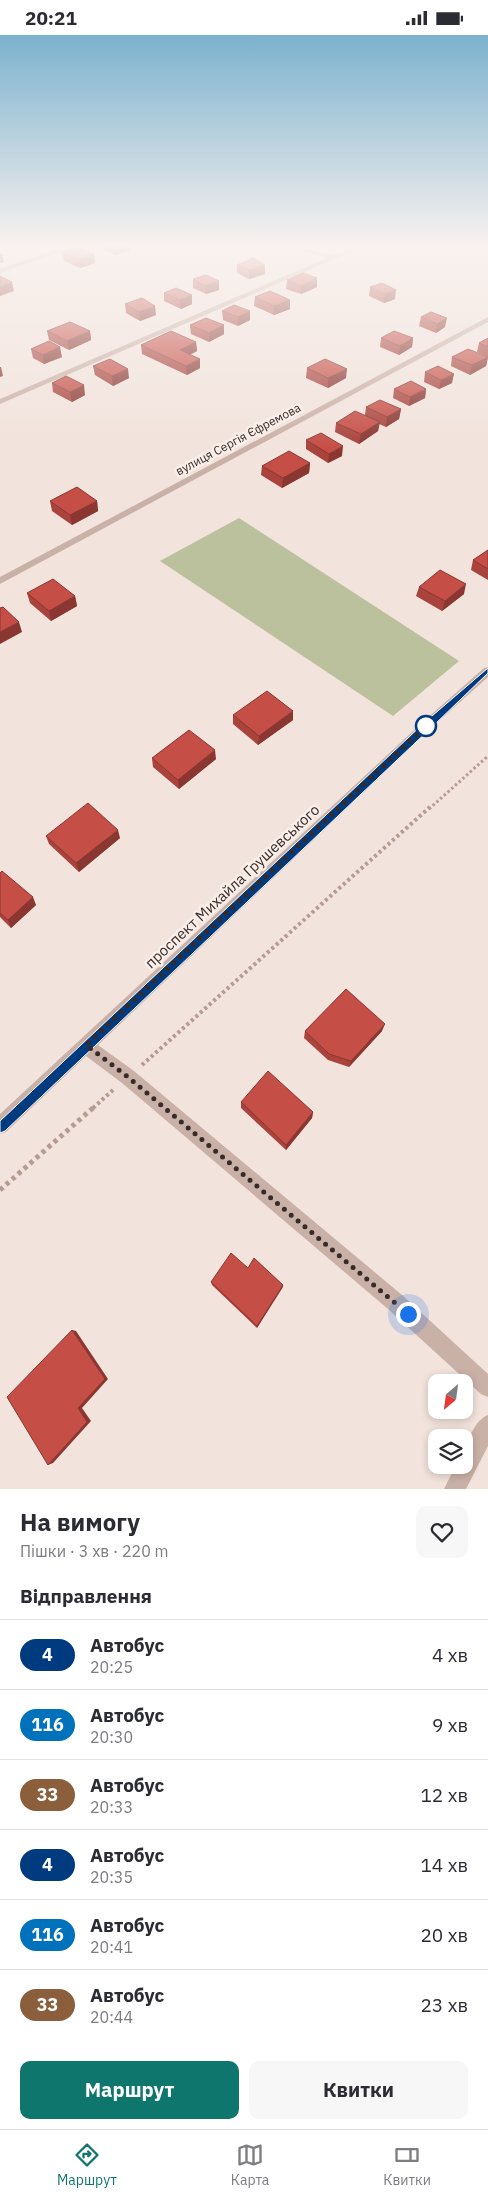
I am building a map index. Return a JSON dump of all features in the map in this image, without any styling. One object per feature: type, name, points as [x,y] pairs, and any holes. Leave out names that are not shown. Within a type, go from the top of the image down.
[{"type":"street","points":[[0,402],[205,314]]},
{"type":"street","name":"вулиця Сергія Єфремова","points":[[0,581],[488,319]]},
{"type":"street","name":"проспект Михайла Грушевського","points":[[0,1126],[488,671]]},
{"type":"street","points":[[86,1045],[128,1077],[395,1302],[488,1387]]},
{"type":"street","points":[[455,1489],[488,1425]]},
{"type":"path","points":[[0,1190],[488,756]]},
{"type":"green space","points":[[239,518],[459,661],[393,716],[160,561]]},
{"type":"building","points":[[230,314],[244,314],[238,317]]},
{"type":"building","points":[[427,314],[436,314],[447,318],[437,324],[421,317]]},
{"type":"building","points":[[206,318],[224,325],[209,333],[190,325]]},
{"type":"building","points":[[70,322],[90,331],[67,341],[47,331]]},
{"type":"building","points":[[171,331],[196,342],[180,350],[200,359],[186,366],[141,345]]},
{"type":"building","points":[[394,331],[413,338],[400,346],[381,338]]},
{"type":"building","points":[[488,338],[488,347],[479,343]]},
{"type":"building","points":[[49,341],[60,347],[43,355],[31,349]]},
{"type":"building","points":[[468,349],[488,357],[472,365],[452,357]]},
{"type":"building","points":[[110,359],[128,369],[112,376],[93,366]]},
{"type":"building","points":[[325,359],[347,369],[328,378],[307,368]]},
{"type":"building","points":[[438,366],[454,374],[441,380],[425,372]]},
{"type":"building","points":[[66,376],[84,385],[70,392],[52,383]]},
{"type":"building","points":[[411,381],[426,389],[410,397],[394,389]]},
{"type":"building","points":[[380,400],[401,409],[387,417],[366,407]]},
{"type":"building","points":[[355,411],[380,422],[361,434],[336,423]]},
{"type":"building","points":[[321,433],[343,446],[329,454],[306,440]]},
{"type":"building","points":[[289,451],[310,463],[283,478],[262,466]]},
{"type":"building","points":[[77,487],[97,501],[70,515],[50,501]]},
{"type":"building","points":[[488,550],[488,569],[473,560]]},
{"type":"building","points":[[440,570],[466,584],[445,601],[419,587]]},
{"type":"building","points":[[53,579],[75,596],[49,611],[27,593]]},
{"type":"building","points":[[3,607],[19,622],[0,632],[0,608]]},
{"type":"building","points":[[267,691],[293,711],[259,736],[233,715]]},
{"type":"building","points":[[189,730],[215,750],[178,780],[152,758]]},
{"type":"building","points":[[88,803],[118,830],[76,863],[46,836]]},
{"type":"building","points":[[2,871],[33,897],[8,920],[0,913],[0,873]]},
{"type":"building","points":[[346,989],[385,1024],[351,1061],[329,1054],[305,1031]]},
{"type":"building","points":[[268,1071],[313,1112],[286,1145],[241,1102]]},
{"type":"building","points":[[231,1253],[248,1268],[254,1258],[283,1285],[257,1326],[211,1282]]},
{"type":"building","points":[[72,1330],[105,1379],[78,1408],[87,1422],[48,1465],[7,1397]]},
{"type":"bus line","name":"4","points":[[0,1126],[428,724],[488,671]]},
{"type":"route","points":[[408,1314],[128,1077],[86,1045],[428,724],[426,726]]}]
